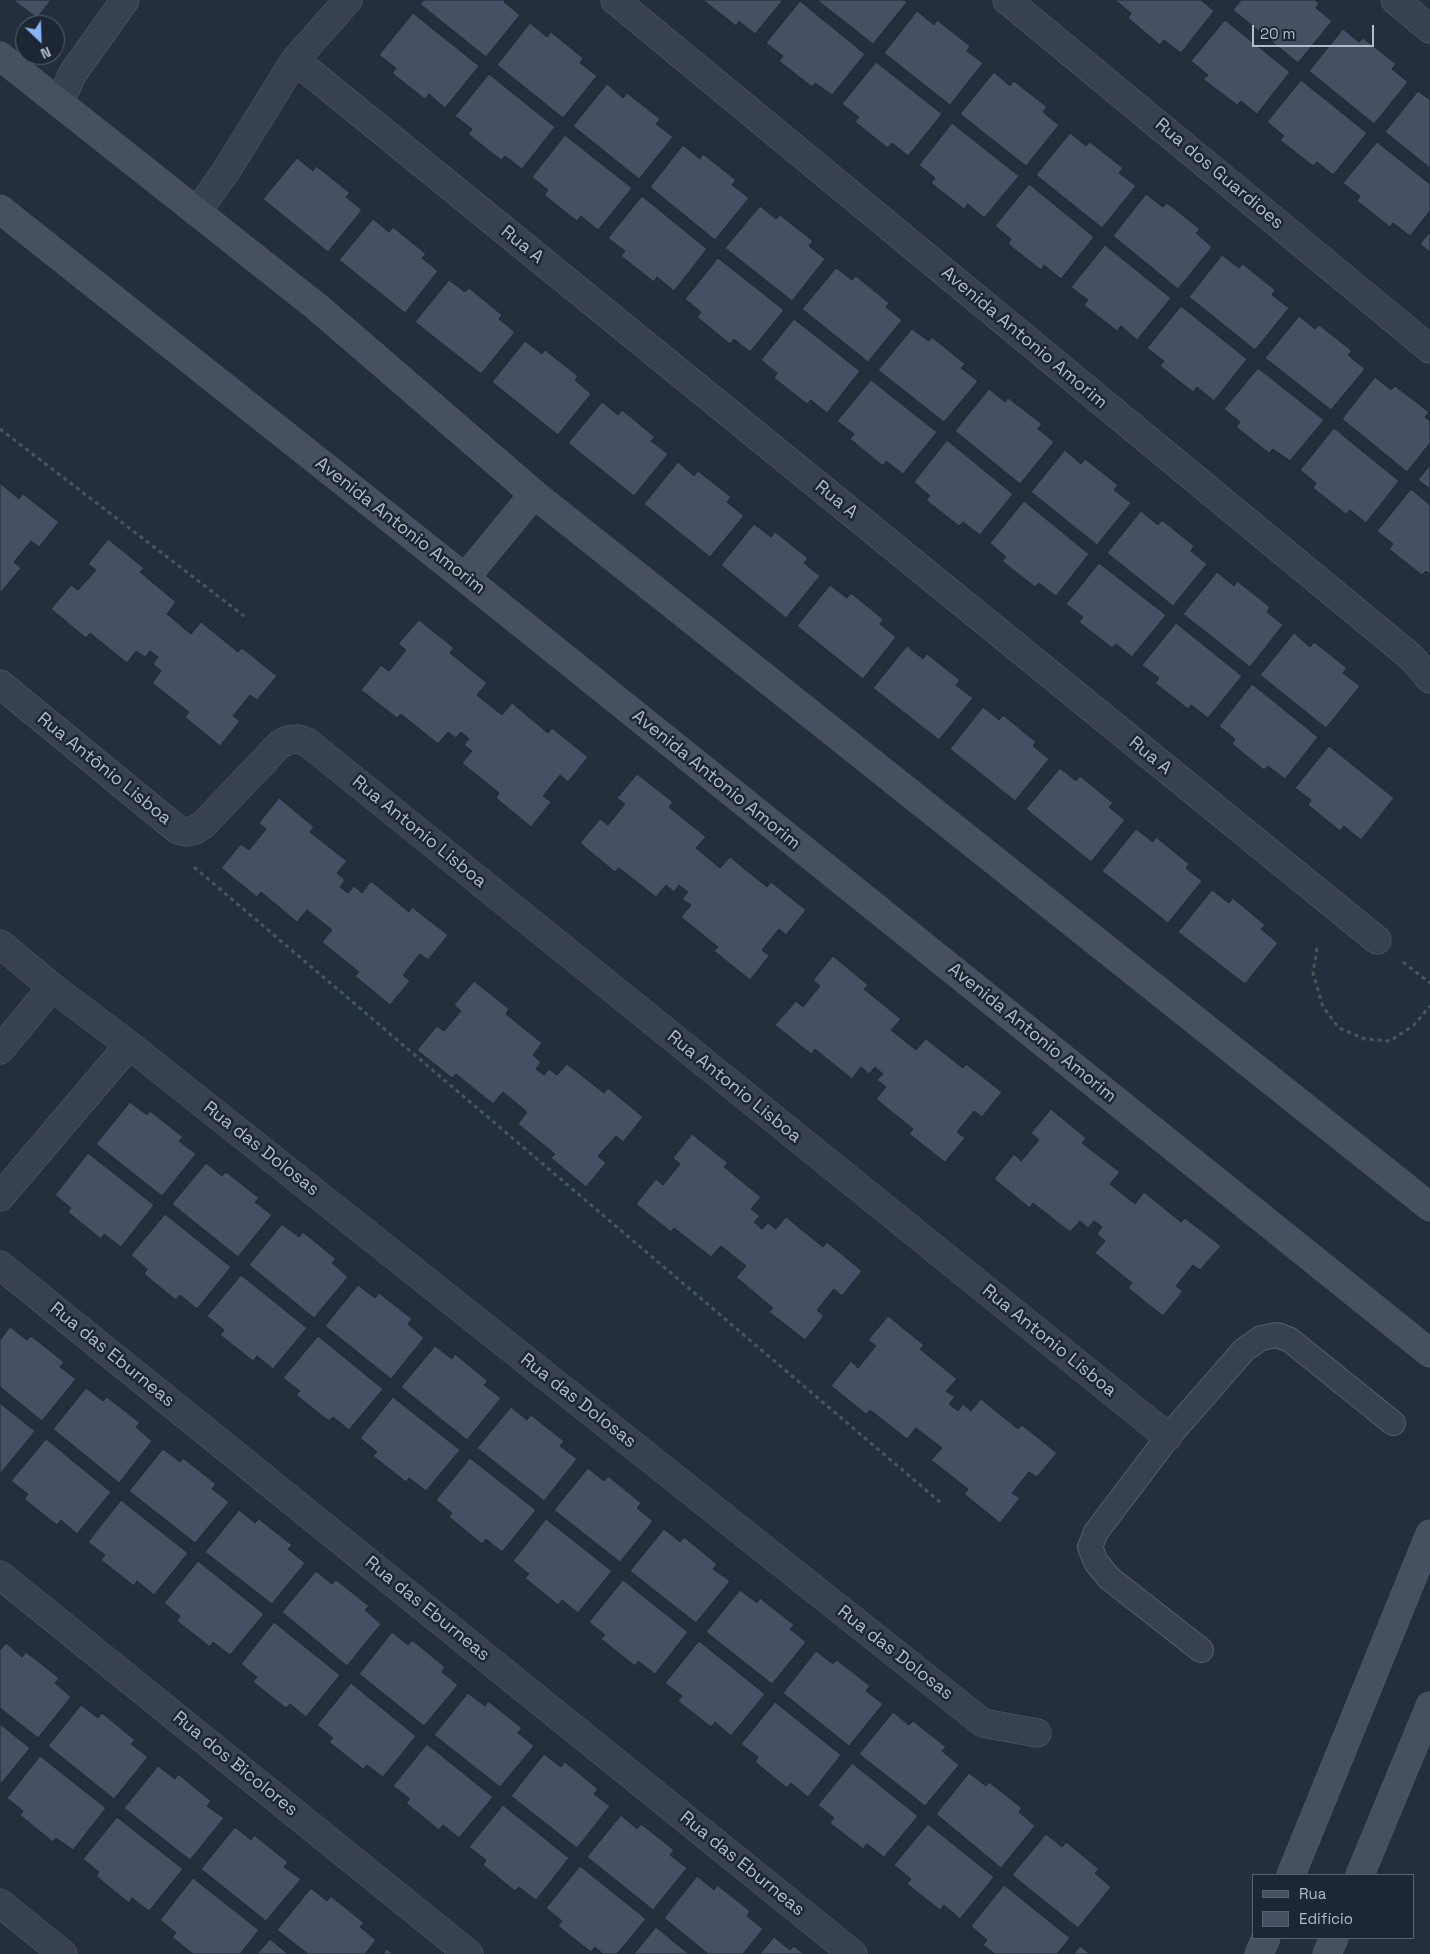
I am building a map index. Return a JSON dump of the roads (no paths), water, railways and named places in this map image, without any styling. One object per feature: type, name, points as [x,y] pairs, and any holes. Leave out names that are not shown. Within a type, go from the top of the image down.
[{"type":"street","points":[[59,103],[73,73],[125,0]]},
{"type":"street","points":[[197,212],[226,171],[295,60],[348,0]]},
{"type":"street","name":"Avenida Antonio Amorim","points":[[615,0],[1403,650],[1430,679]]},
{"type":"street","name":"Rua dos Guardioes","points":[[1007,0],[1430,349]]},
{"type":"street","points":[[1395,0],[1430,29]]},
{"type":"street","points":[[0,56],[317,307],[534,494],[1430,1208]]},
{"type":"street","name":"Rua A","points":[[295,60],[1377,940]]},
{"type":"street","name":"Avenida Antonio Amorim","points":[[0,209],[465,578],[1430,1353]]},
{"type":"street","points":[[465,578],[534,494]]},
{"type":"street","name":"Rua Antônio Lisboa","points":[[0,684],[178,830],[186,832],[195,830],[203,825],[279,745],[288,740],[298,739]]},
{"type":"street","name":"Rua Antonio Lisboa","points":[[298,739],[307,742],[1168,1437]]},
{"type":"street","name":"Rua das Dolosas","points":[[0,944],[983,1724],[1037,1733]]},
{"type":"street","points":[[0,1050],[52,987]]},
{"type":"street","points":[[0,1197],[129,1045]]},
{"type":"street","name":"Rua das Eburneas","points":[[3,1273],[853,1954]]},
{"type":"street","points":[[1291,1874],[1430,1534]]},
{"type":"street","name":"Rua dos Bicolores","points":[[0,1575],[470,1954]]},
{"type":"street","points":[[1360,1874],[1430,1706]]},
{"type":"street","points":[[0,1903],[63,1954]]},
{"type":"street","points":[[1259,1954],[1266,1939]]},
{"type":"street","points":[[1327,1954],[1334,1939]]},
{"type":"lane","points":[[1201,1650],[1109,1578],[1096,1562],[1090,1548],[1096,1532],[1168,1437],[1244,1350],[1261,1338],[1277,1335],[1290,1340],[1393,1423]]}]
